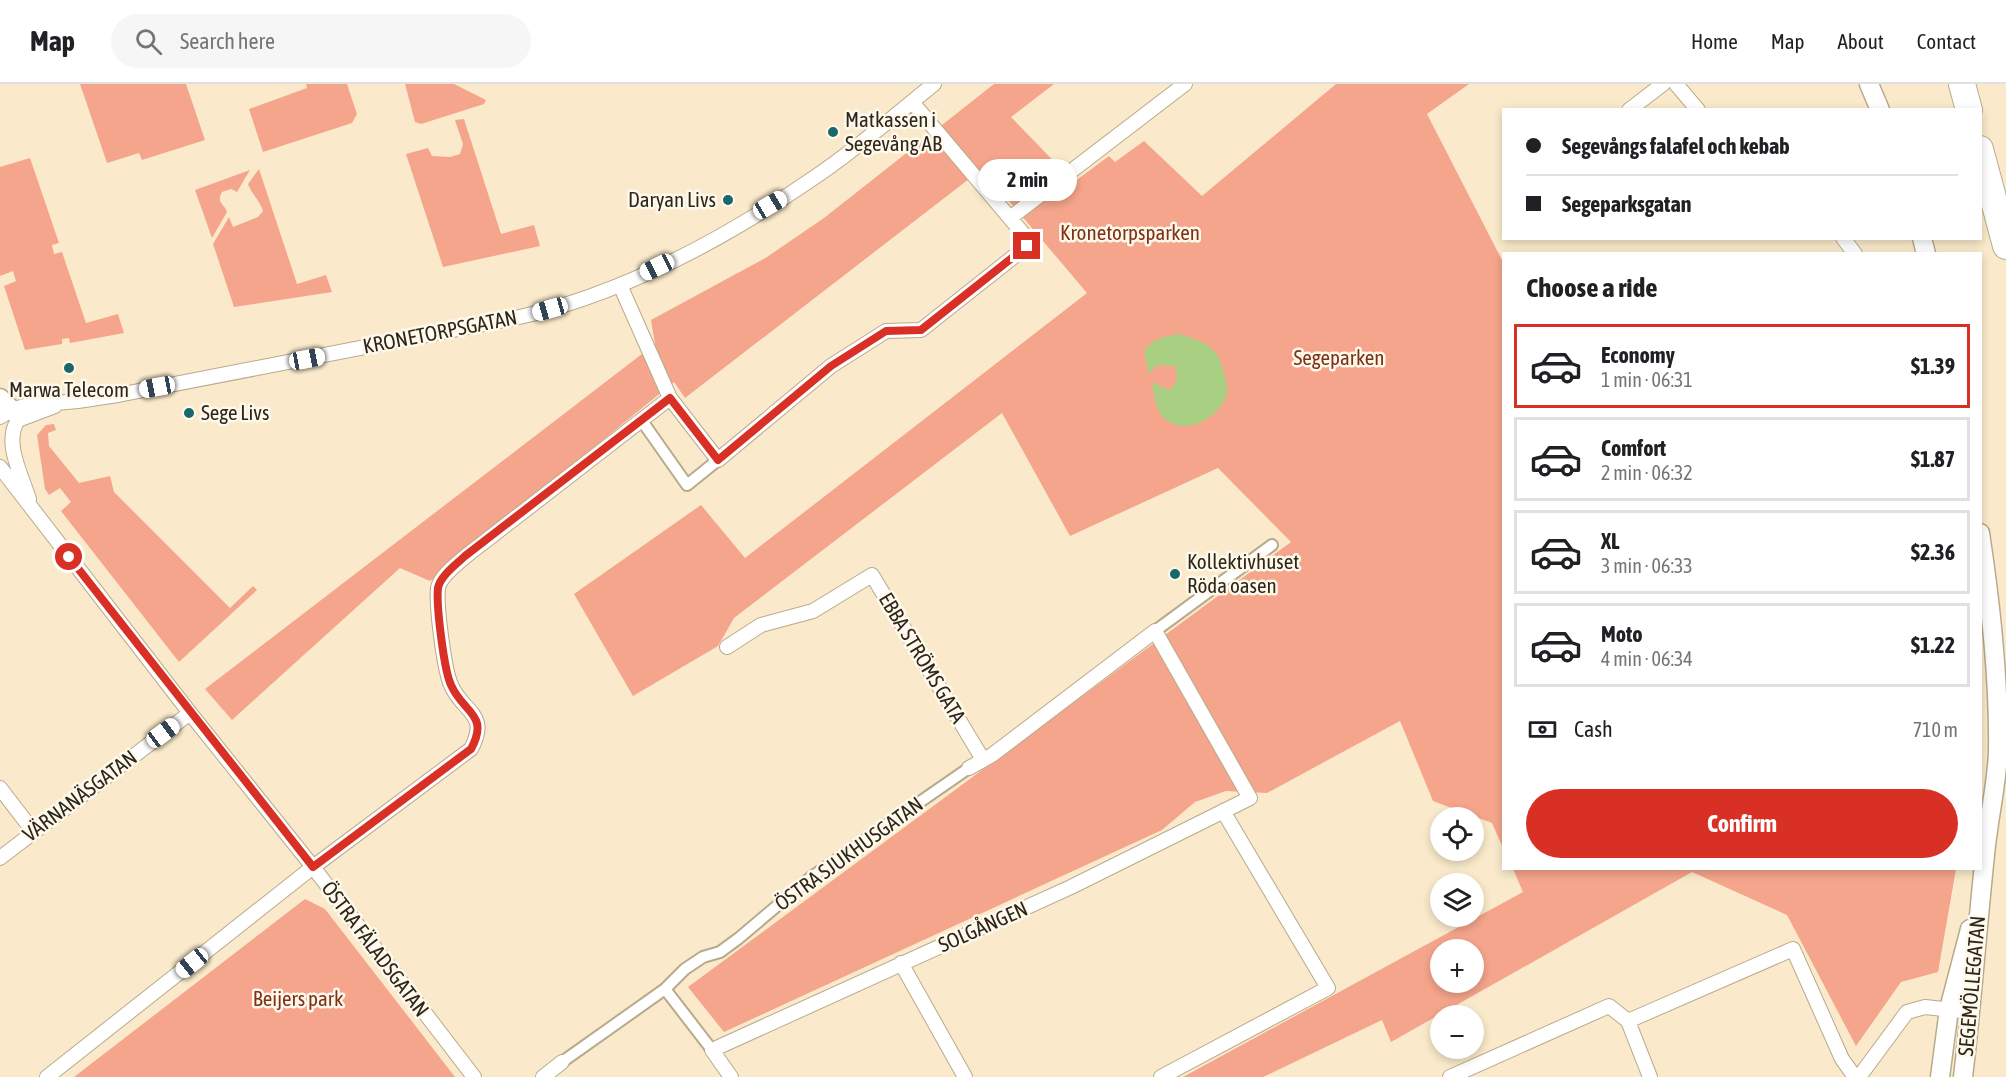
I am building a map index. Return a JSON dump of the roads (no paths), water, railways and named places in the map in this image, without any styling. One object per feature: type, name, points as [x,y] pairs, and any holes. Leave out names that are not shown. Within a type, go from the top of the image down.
[{"type":"highway","points":[[1962,84],[1969,108]]},
{"type":"highway","points":[[1982,156],[2006,246]]},
{"type":"street","name":"KRONETORPSGATAN","points":[[7,411],[32,402],[66,402],[286,363],[532,314],[620,285],[713,240],[816,177],[934,84]]},
{"type":"street","points":[[1010,218],[1185,84]]},
{"type":"street","points":[[1632,108],[1663,84]]},
{"type":"street","points":[[1676,84],[1696,108]]},
{"type":"street","points":[[1869,84],[1879,108]]},
{"type":"street","points":[[642,421],[687,485],[831,366],[886,331],[921,330],[1031,243],[912,102]]},
{"type":"street","points":[[620,285],[670,398],[718,460]]},
{"type":"street","points":[[47,1077],[313,867],[471,749],[478,736],[478,721],[451,686],[442,638],[438,587],[442,579],[465,556],[670,398]]},
{"type":"street","name":"ÖSTRA FÄLADSGATAN","points":[[7,411],[12,429],[6,445],[32,509]]},
{"type":"street","name":"ÖSTRA FÄLADSGATAN","points":[[0,467],[474,1077]]},
{"type":"street","points":[[1155,631],[1272,545]]},
{"type":"street","name":"SEGEMÖLLEGATAN","points":[[1963,1077],[1971,1012],[1980,896],[1998,754],[1997,684],[1982,559]]},
{"type":"street","name":"EBBA STRÖMS GATA","points":[[727,647],[761,625],[813,611],[872,575],[982,758]]},
{"type":"street","name":"ÖSTRA SJUKHUSGATAN","points":[[543,1077],[665,989],[686,969],[703,957],[726,947],[810,878],[982,758],[992,755],[1155,631]]},
{"type":"street","name":"SOLGÅNGEN","points":[[712,1050],[1071,887],[1250,798],[1155,631]]},
{"type":"street","name":"VÄRNANÄSGATAN","points":[[0,858],[190,713]]},
{"type":"street","points":[[0,788],[33,831]]},
{"type":"street","points":[[1161,1077],[1328,988],[1223,811]]},
{"type":"street","name":"SEGEMÖLLEGATAN","points":[[1940,1077],[1949,1009],[1980,896]]},
{"type":"street","points":[[1628,1021],[1793,949],[1842,1059],[1857,1077],[1906,1012],[1925,1007],[1971,1012]]},
{"type":"street","points":[[901,963],[965,1077]]},
{"type":"street","points":[[665,989],[731,1077]]},
{"type":"street","points":[[1450,1077],[1609,1006],[1628,1021],[1650,1077]]},
{"type":"place","name":"Matkassen i Segevång AB","points":[[833,132]]},
{"type":"place","name":"Daryan Livs","points":[[728,200]]},
{"type":"place","name":"Marwa Telecom","points":[[69,368]]},
{"type":"place","name":"Sege Livs","points":[[189,413]]},
{"type":"place","name":"Kollektivhuset Röda oasen","points":[[1175,574]]},
{"type":"park label","name":"Kronetorpsparken","points":[[1130,233]]},
{"type":"park label","name":"Segeparken","points":[[1339,358]]},
{"type":"park label","name":"Beijers park","points":[[298,999]]}]
